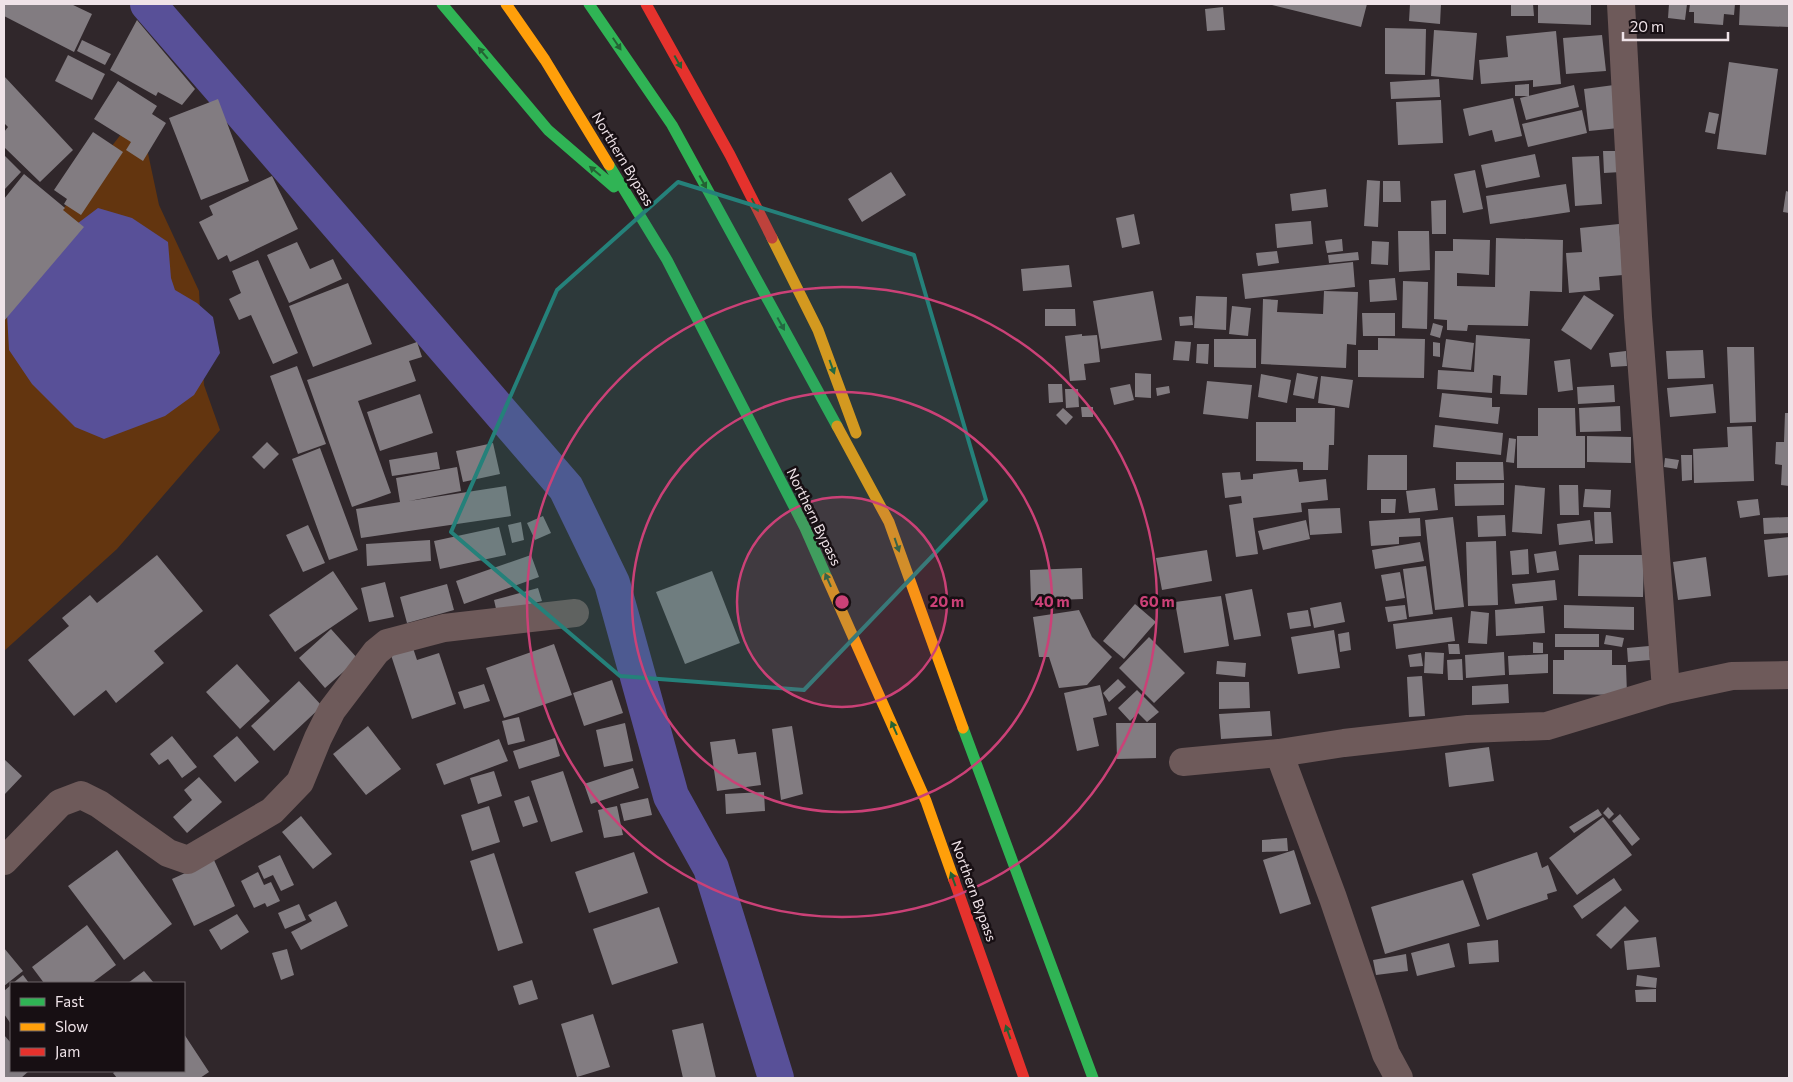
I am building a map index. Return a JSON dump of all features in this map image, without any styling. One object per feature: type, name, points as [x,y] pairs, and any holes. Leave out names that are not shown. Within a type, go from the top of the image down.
[{"type":"highway","points":[[442,4],[548,130],[632,202]]},
{"type":"highway","name":"Northern Bypass","points":[[506,4],[546,60],[667,260],[805,528],[926,801],[1024,1078]]},
{"type":"highway","points":[[589,4],[672,125],[889,522]]},
{"type":"highway","points":[[646,4],[730,155],[818,330],[1093,1078]]},
{"type":"street","points":[[1621,4],[1638,317],[1666,690]]},
{"type":"street","points":[[4,861],[60,803],[81,795],[99,804],[168,853],[188,860],[272,811],[300,782],[332,710],[376,652],[387,643],[444,628],[575,613]]},
{"type":"street","points":[[1182,762],[1279,753],[1344,742],[1468,729],[1547,726],[1666,690],[1732,676],[1789,676]]},
{"type":"street","points":[[1279,753],[1333,898],[1386,1054],[1399,1078]]},
{"type":"highlighted area","points":[[678,182],[914,255],[986,500],[804,690],[620,676],[451,532],[557,290]]},
{"type":"shaded area","points":[[139,111],[159,205],[199,291],[204,385],[220,430],[117,549],[4,651],[4,285]]},
{"type":"shaded area","points":[[98,208],[132,218],[168,242],[171,278],[175,290],[197,303],[213,317],[220,353],[194,395],[165,416],[104,439],[75,427],[32,384],[9,350],[6,296],[45,248]]},
{"type":"building","points":[[4,4],[71,4],[92,14],[74,52],[4,16]]},
{"type":"building","points":[[1268,4],[1367,4],[1361,27]]},
{"type":"building","points":[[1410,4],[1441,4],[1440,24],[1409,21]]},
{"type":"building","points":[[1511,4],[1533,4],[1534,16],[1511,16]]},
{"type":"building","points":[[1538,4],[1591,4],[1591,25],[1538,23]]},
{"type":"building","points":[[1669,4],[1687,4],[1685,20],[1668,18]]},
{"type":"building","points":[[1690,4],[1735,4],[1734,15],[1724,14],[1723,25],[1694,23],[1694,12],[1689,12]]},
{"type":"building","points":[[1740,4],[1789,4],[1789,27],[1739,25]]},
{"type":"building","points":[[1223,7],[1225,30],[1207,31],[1205,9]]},
{"type":"building","points":[[137,20],[195,89],[182,105],[158,92],[156,96],[110,70]]},
{"type":"building","points":[[1385,28],[1426,29],[1425,75],[1385,74]]},
{"type":"building","points":[[1434,30],[1477,33],[1473,80],[1431,76]]},
{"type":"building","points":[[1556,31],[1561,84],[1533,87],[1533,80],[1481,84],[1479,60],[1508,57],[1506,36]]},
{"type":"building","points":[[1602,35],[1606,71],[1566,74],[1563,38]]},
{"type":"building","points":[[82,40],[111,54],[105,65],[77,51]]},
{"type":"building","points":[[68,55],[105,74],[92,100],[55,81]]},
{"type":"building","points":[[1729,62],[1778,69],[1766,155],[1717,149]]},
{"type":"building","points":[[4,76],[73,150],[40,182],[4,147],[4,132],[8,127],[4,123]]},
{"type":"building","points":[[1439,79],[1440,97],[1391,99],[1390,82]]},
{"type":"building","points":[[118,81],[157,106],[152,114],[166,123],[143,161],[126,150],[131,142],[94,119]]},
{"type":"building","points":[[1529,84],[1529,96],[1515,96],[1515,85]]},
{"type":"building","points":[[1574,85],[1579,107],[1526,120],[1520,98]]},
{"type":"building","points":[[1614,85],[1619,128],[1589,131],[1584,89]]},
{"type":"building","points":[[1513,98],[1522,136],[1495,142],[1492,130],[1469,136],[1463,109]]},
{"type":"building","points":[[218,99],[249,181],[201,200],[169,118]]},
{"type":"building","points":[[1441,100],[1443,143],[1398,145],[1396,102]]},
{"type":"building","points":[[1582,110],[1587,133],[1528,147],[1522,124]]},
{"type":"building","points":[[1709,112],[1719,114],[1715,134],[1705,132]]},
{"type":"building","points":[[93,132],[123,152],[81,215],[64,204],[67,199],[54,190]]},
{"type":"building","points":[[1603,151],[1619,151],[1621,172],[1604,173]]},
{"type":"building","points":[[1535,154],[1540,177],[1486,188],[1481,165]]},
{"type":"building","points":[[4,155],[21,172],[4,190]]},
{"type":"building","points":[[1599,156],[1602,204],[1575,206],[1572,157]]},
{"type":"building","points":[[1475,170],[1483,209],[1463,213],[1454,174]]},
{"type":"building","points":[[891,172],[906,195],[862,222],[848,199]]},
{"type":"building","points":[[24,174],[65,208],[63,210],[84,227],[4,321],[4,199]]},
{"type":"building","points":[[272,176],[298,229],[230,262],[227,255],[218,260],[199,222],[213,215],[209,206]]},
{"type":"building","points":[[1367,180],[1380,181],[1378,227],[1364,226]]},
{"type":"building","points":[[1383,181],[1400,181],[1401,202],[1383,202]]},
{"type":"building","points":[[1566,184],[1570,212],[1490,224],[1486,196]]},
{"type":"building","points":[[1326,189],[1328,207],[1292,211],[1290,194]]},
{"type":"building","points":[[1786,191],[1789,192],[1789,213],[1783,212]]},
{"type":"building","points":[[1446,200],[1446,234],[1432,234],[1431,201]]},
{"type":"building","points":[[1134,214],[1140,244],[1122,248],[1116,218]]},
{"type":"building","points":[[1311,221],[1313,244],[1277,248],[1275,224]]},
{"type":"building","points":[[1619,224],[1623,275],[1599,277],[1600,290],[1569,293],[1566,253],[1582,252],[1580,228]]},
{"type":"building","points":[[1398,231],[1429,231],[1430,270],[1399,272]]},
{"type":"building","points":[[1496,238],[1563,240],[1562,292],[1530,291],[1528,326],[1468,325],[1467,331],[1447,330],[1447,320],[1434,319],[1435,251],[1453,251],[1453,239],[1490,240],[1489,275],[1457,273],[1457,286],[1495,287]]},
{"type":"building","points":[[1342,239],[1343,251],[1327,253],[1325,241]]},
{"type":"building","points":[[1372,241],[1389,242],[1388,265],[1371,264]]},
{"type":"building","points":[[297,242],[310,269],[333,259],[342,279],[289,303],[267,255]]},
{"type":"building","points":[[1277,251],[1279,263],[1258,266],[1256,253]]},
{"type":"building","points":[[1358,252],[1359,260],[1329,263],[1328,255]]},
{"type":"building","points":[[258,260],[298,353],[273,364],[251,315],[239,320],[229,299],[241,293],[232,271]]},
{"type":"building","points":[[1353,262],[1355,287],[1245,299],[1242,274]]},
{"type":"building","points":[[1069,265],[1072,287],[1023,291],[1021,269]]},
{"type":"building","points":[[1395,278],[1397,300],[1370,302],[1369,280]]},
{"type":"building","points":[[1403,281],[1428,282],[1427,329],[1402,328]]},
{"type":"building","points":[[348,283],[372,344],[313,367],[289,306]]},
{"type":"building","points":[[1153,291],[1162,340],[1101,349],[1093,301]]},
{"type":"building","points":[[1324,291],[1358,292],[1356,345],[1347,344],[1346,368],[1261,364],[1263,299],[1278,300],[1277,312],[1323,314]]},
{"type":"building","points":[[1584,295],[1614,315],[1591,350],[1561,330]]},
{"type":"building","points":[[1196,296],[1227,297],[1226,330],[1194,328]]},
{"type":"building","points":[[1232,306],[1251,308],[1248,336],[1229,334]]},
{"type":"building","points":[[1045,309],[1075,309],[1076,326],[1045,326]]},
{"type":"building","points":[[1362,313],[1395,313],[1395,336],[1363,336]]},
{"type":"building","points":[[1192,316],[1193,325],[1180,326],[1179,317]]},
{"type":"building","points":[[1433,323],[1443,326],[1440,338],[1430,335]]},
{"type":"building","points":[[1082,334],[1082,336],[1097,335],[1100,362],[1084,364],[1086,380],[1070,381],[1065,336]]},
{"type":"building","points":[[1476,335],[1530,339],[1527,395],[1500,394],[1501,376],[1493,375],[1492,393],[1437,389],[1438,370],[1474,372]]},
{"type":"building","points":[[1378,338],[1425,339],[1424,378],[1358,377],[1358,350],[1378,350]]},
{"type":"building","points":[[1214,339],[1256,339],[1256,368],[1214,367]]},
{"type":"building","points":[[1446,339],[1474,343],[1471,370],[1442,367]]},
{"type":"building","points":[[1175,341],[1191,342],[1189,361],[1173,360]]},
{"type":"building","points":[[417,342],[422,357],[409,361],[416,381],[358,401],[391,493],[352,507],[307,380]]},
{"type":"building","points":[[1433,342],[1440,343],[1440,357],[1433,356]]},
{"type":"building","points":[[1197,344],[1209,344],[1208,364],[1196,363]]},
{"type":"building","points":[[1727,347],[1754,347],[1756,422],[1730,423]]},
{"type":"building","points":[[1703,350],[1705,378],[1668,379],[1666,351]]},
{"type":"building","points":[[1626,351],[1627,366],[1611,367],[1609,353]]},
{"type":"building","points":[[1570,359],[1573,390],[1558,392],[1554,361]]},
{"type":"building","points":[[297,366],[326,444],[298,454],[270,376]]},
{"type":"building","points":[[1135,373],[1151,374],[1151,398],[1135,397]]},
{"type":"building","points":[[1297,373],[1318,377],[1314,399],[1293,395]]},
{"type":"building","points":[[1261,374],[1291,380],[1287,403],[1258,397]]},
{"type":"building","points":[[1321,376],[1353,380],[1349,408],[1318,403]]},
{"type":"building","points":[[1207,381],[1252,385],[1248,419],[1203,414]]},
{"type":"building","points":[[1048,384],[1062,384],[1063,402],[1049,403]]},
{"type":"building","points":[[1130,384],[1134,400],[1114,405],[1110,388]]},
{"type":"building","points":[[1713,384],[1716,413],[1670,417],[1667,388]]},
{"type":"building","points":[[1614,385],[1615,402],[1578,404],[1577,387]]},
{"type":"building","points":[[1169,386],[1170,393],[1157,396],[1156,388]]},
{"type":"building","points":[[1065,389],[1078,389],[1079,407],[1066,408]]},
{"type":"building","points":[[1442,393],[1492,398],[1492,407],[1500,407],[1498,424],[1439,417]]},
{"type":"building","points":[[420,394],[433,433],[380,451],[367,412]]},
{"type":"building","points":[[1620,406],[1621,431],[1580,432],[1579,408]]},
{"type":"building","points":[[1081,407],[1093,407],[1093,417],[1082,417]]},
{"type":"building","points":[[1063,408],[1073,417],[1066,425],[1056,415]]},
{"type":"building","points":[[1296,408],[1335,408],[1334,445],[1329,445],[1328,470],[1303,470],[1303,462],[1256,461],[1256,422],[1296,422]]},
{"type":"building","points":[[1538,408],[1575,408],[1576,436],[1585,436],[1585,468],[1517,468],[1517,436],[1538,436]]},
{"type":"building","points":[[1785,413],[1789,413],[1789,486],[1781,485],[1782,465],[1775,464],[1776,442],[1784,442]]},
{"type":"building","points":[[1435,425],[1503,433],[1501,455],[1433,447]]},
{"type":"building","points":[[1752,426],[1754,481],[1694,483],[1693,449],[1728,447],[1727,427]]},
{"type":"building","points":[[1587,436],[1631,437],[1631,463],[1587,462]]},
{"type":"building","points":[[1509,438],[1516,439],[1514,463],[1506,462]]},
{"type":"building","points":[[267,442],[279,454],[264,469],[252,457]]},
{"type":"building","points":[[493,443],[500,474],[463,482],[456,451]]},
{"type":"building","points":[[320,448],[358,550],[329,560],[292,459]]},
{"type":"building","points":[[437,452],[440,469],[392,476],[389,460]]},
{"type":"building","points":[[1368,455],[1407,455],[1407,490],[1367,490]]},
{"type":"building","points":[[1681,455],[1692,455],[1692,480],[1682,481]]},
{"type":"building","points":[[1665,458],[1679,460],[1677,469],[1664,467]]},
{"type":"building","points":[[1456,462],[1503,462],[1504,480],[1456,480]]},
{"type":"building","points":[[457,467],[461,491],[409,501],[506,486],[511,516],[361,538],[356,509],[400,502],[396,478]]},
{"type":"building","points":[[1297,469],[1299,482],[1326,479],[1328,500],[1301,503],[1302,512],[1253,518],[1258,554],[1236,557],[1229,505],[1242,503],[1241,496],[1225,498],[1222,473],[1240,472],[1241,480],[1253,479],[1253,474]]},
{"type":"building","points":[[1504,483],[1504,505],[1455,506],[1454,484]]},
{"type":"building","points":[[1515,485],[1545,488],[1542,534],[1512,532]]},
{"type":"building","points":[[1559,485],[1578,485],[1579,515],[1560,515]]},
{"type":"building","points":[[1435,488],[1438,510],[1409,513],[1406,491]]},
{"type":"building","points":[[1585,489],[1611,490],[1610,508],[1583,507]]},
{"type":"building","points":[[1381,499],[1396,499],[1395,513],[1381,513]]},
{"type":"building","points":[[1758,499],[1760,515],[1740,518],[1737,501]]},
{"type":"building","points":[[1340,508],[1342,533],[1310,535],[1308,509]]},
{"type":"building","points":[[1594,512],[1611,512],[1613,543],[1595,544]]},
{"type":"building","points":[[1505,515],[1506,536],[1478,537],[1477,516]]},
{"type":"building","points":[[543,516],[551,533],[535,540],[527,523]]},
{"type":"building","points":[[1453,517],[1464,607],[1435,610],[1425,520]]},
{"type":"building","points":[[1789,517],[1789,533],[1764,534],[1763,518]]},
{"type":"building","points":[[1420,518],[1421,536],[1399,537],[1399,544],[1371,546],[1369,521]]},
{"type":"building","points":[[1306,520],[1310,539],[1263,550],[1258,531]]},
{"type":"building","points":[[1590,520],[1593,541],[1559,545],[1557,524]]},
{"type":"building","points":[[521,522],[524,540],[512,543],[508,525]]},
{"type":"building","points":[[308,525],[325,563],[303,572],[286,535]]},
{"type":"building","points":[[499,527],[506,555],[440,569],[434,541]]},
{"type":"building","points":[[1789,537],[1789,575],[1768,577],[1764,540]]},
{"type":"building","points":[[430,540],[431,561],[367,566],[366,544]]},
{"type":"building","points":[[1496,541],[1498,605],[1468,606],[1466,542]]},
{"type":"building","points":[[1420,542],[1424,561],[1375,569],[1372,550]]},
{"type":"building","points":[[1528,549],[1529,574],[1512,575],[1510,551]]},
{"type":"building","points":[[1207,550],[1212,581],[1162,590],[1156,558]]},
{"type":"building","points":[[1556,551],[1559,570],[1537,573],[1534,554]]},
{"type":"building","points":[[157,555],[203,611],[154,651],[164,663],[116,703],[106,690],[74,716],[28,660],[69,626],[62,618],[90,595],[97,603]]},
{"type":"building","points":[[531,555],[539,577],[464,604],[456,581]]},
{"type":"building","points":[[1579,555],[1644,555],[1643,597],[1578,596]]},
{"type":"building","points":[[1706,557],[1711,596],[1678,600],[1673,562]]},
{"type":"building","points":[[1426,566],[1433,614],[1409,617],[1403,569]]},
{"type":"building","points":[[1082,568],[1083,599],[1031,601],[1030,570]]},
{"type":"building","points":[[333,571],[358,609],[295,652],[269,615]]},
{"type":"building","points":[[712,571],[740,643],[685,664],[656,592]]},
{"type":"building","points":[[1400,572],[1405,598],[1386,601],[1381,575]]},
{"type":"building","points":[[1555,580],[1557,600],[1515,604],[1512,584]]},
{"type":"building","points":[[385,582],[394,617],[369,622],[361,588]]},
{"type":"building","points":[[447,584],[454,610],[407,623],[400,597]]},
{"type":"building","points":[[538,588],[542,601],[497,613],[494,600]]},
{"type":"building","points":[[1252,589],[1261,636],[1234,640],[1225,594]]},
{"type":"building","points":[[1221,596],[1229,646],[1184,653],[1175,602]]},
{"type":"building","points":[[1341,602],[1345,622],[1314,628],[1310,608]]},
{"type":"building","points":[[1135,604],[1156,622],[1124,659],[1103,641]]},
{"type":"building","points":[[1405,605],[1407,619],[1388,622],[1385,607]]},
{"type":"building","points":[[1564,605],[1634,607],[1634,630],[1564,628]]},
{"type":"building","points":[[1543,606],[1545,633],[1496,636],[1495,610]]},
{"type":"building","points":[[1079,610],[1092,637],[1112,657],[1087,685],[1059,688],[1049,657],[1039,657],[1033,617]]},
{"type":"building","points":[[1308,610],[1311,626],[1290,629],[1287,613]]},
{"type":"building","points":[[1471,611],[1489,613],[1487,644],[1468,643]]},
{"type":"building","points":[[1452,617],[1455,641],[1396,649],[1393,624]]},
{"type":"building","points":[[331,629],[358,659],[325,688],[299,658]]},
{"type":"building","points":[[1334,630],[1340,668],[1298,674],[1291,637]]},
{"type":"building","points":[[1349,632],[1351,650],[1340,652],[1338,634]]},
{"type":"building","points":[[1555,634],[1599,634],[1599,647],[1555,647]]},
{"type":"building","points":[[1606,635],[1624,638],[1622,647],[1604,644]]},
{"type":"building","points":[[1149,637],[1185,673],[1154,703],[1119,668]]},
{"type":"building","points":[[1533,642],[1543,643],[1543,653],[1533,653]]},
{"type":"building","points":[[554,644],[572,695],[504,718],[486,668]]},
{"type":"building","points":[[1448,644],[1459,644],[1460,654],[1449,654]]},
{"type":"building","points":[[412,645],[417,660],[439,653],[456,704],[412,719],[390,652]]},
{"type":"building","points":[[1649,646],[1650,660],[1628,662],[1627,648]]},
{"type":"building","points":[[1564,650],[1612,650],[1612,665],[1626,665],[1627,695],[1553,694],[1553,660],[1564,660]]},
{"type":"building","points":[[1425,652],[1444,653],[1443,674],[1424,673]]},
{"type":"building","points":[[1504,652],[1505,675],[1466,678],[1465,655]]},
{"type":"building","points":[[1421,653],[1423,666],[1410,667],[1408,655]]},
{"type":"building","points":[[1548,654],[1548,673],[1509,675],[1508,656]]},
{"type":"building","points":[[1462,659],[1463,680],[1448,680],[1447,660]]},
{"type":"building","points":[[1217,661],[1246,663],[1245,677],[1216,674]]},
{"type":"building","points":[[237,664],[270,701],[240,729],[206,692]]},
{"type":"building","points":[[1422,676],[1425,716],[1409,717],[1407,677]]},
{"type":"building","points":[[1118,679],[1126,687],[1109,702],[1103,693]]},
{"type":"building","points":[[612,680],[623,713],[584,726],[573,693]]},
{"type":"building","points":[[299,681],[322,706],[274,751],[251,726]]},
{"type":"building","points":[[1219,682],[1249,682],[1250,708],[1219,709]]},
{"type":"building","points":[[484,684],[490,701],[464,709],[458,692]]},
{"type":"building","points":[[1508,684],[1509,703],[1472,705],[1472,686]]},
{"type":"building","points":[[1100,685],[1107,715],[1093,718],[1099,746],[1077,751],[1064,693]]},
{"type":"building","points":[[1137,690],[1159,712],[1147,722],[1138,713],[1130,721],[1118,708]]},
{"type":"building","points":[[1270,711],[1272,736],[1221,739],[1219,714]]},
{"type":"building","points":[[519,717],[525,741],[508,745],[502,721]]},
{"type":"building","points":[[625,723],[633,761],[604,767],[596,730]]},
{"type":"building","points":[[1116,723],[1156,723],[1156,758],[1117,759]]},
{"type":"building","points":[[368,726],[401,769],[366,795],[333,754]]},
{"type":"building","points":[[792,726],[803,794],[781,800],[772,729]]},
{"type":"building","points":[[172,736],[197,767],[182,778],[168,759],[159,765],[150,754]]},
{"type":"building","points":[[237,736],[259,762],[235,782],[213,756]]},
{"type":"building","points":[[555,738],[560,756],[519,769],[513,751]]},
{"type":"building","points":[[499,739],[508,761],[444,785],[436,764]]},
{"type":"building","points":[[735,739],[738,754],[756,752],[761,785],[717,791],[710,742]]},
{"type":"building","points":[[1489,747],[1494,781],[1449,787],[1445,753]]},
{"type":"building","points":[[4,759],[22,776],[4,795]]},
{"type":"building","points":[[633,768],[639,788],[591,804],[584,784]]},
{"type":"building","points":[[494,771],[502,796],[478,804],[470,778]]},
{"type":"building","points":[[563,771],[583,832],[551,842],[531,781]]},
{"type":"building","points":[[199,777],[222,802],[187,833],[173,817],[192,800],[184,790]]},
{"type":"building","points":[[764,792],[765,811],[726,814],[725,794]]},
{"type":"building","points":[[529,796],[538,822],[523,827],[514,801]]},
{"type":"building","points":[[648,798],[652,815],[624,821],[620,804]]},
{"type":"building","points":[[489,806],[500,842],[472,851],[461,815]]},
{"type":"building","points":[[617,806],[623,835],[604,838],[598,810]]},
{"type":"building","points":[[1608,807],[1614,814],[1609,819],[1603,813]]},
{"type":"building","points":[[1598,809],[1602,815],[1574,833],[1569,827]]},
{"type":"building","points":[[1620,814],[1640,839],[1632,846],[1612,821]]},
{"type":"building","points":[[301,816],[332,854],[313,869],[282,832]]},
{"type":"building","points":[[1603,817],[1632,855],[1577,895],[1549,858]]},
{"type":"building","points":[[1287,838],[1288,851],[1262,852],[1262,840]]},
{"type":"building","points":[[117,850],[172,924],[124,960],[68,886]]},
{"type":"building","points":[[1294,850],[1311,904],[1280,914],[1263,860]]},
{"type":"building","points":[[634,852],[648,893],[589,913],[575,872]]},
{"type":"building","points":[[1537,852],[1542,868],[1548,865],[1557,891],[1547,894],[1548,899],[1487,920],[1472,874]]},
{"type":"building","points":[[494,853],[523,943],[498,951],[470,861]]},
{"type":"building","points":[[280,855],[294,885],[281,891],[273,875],[264,879],[258,866]]},
{"type":"building","points":[[214,860],[235,906],[194,926],[172,879]]},
{"type":"building","points":[[258,872],[264,885],[271,882],[280,901],[267,907],[265,903],[254,908],[241,881]]},
{"type":"building","points":[[1614,878],[1622,890],[1582,919],[1573,906]]},
{"type":"building","points":[[1463,880],[1480,926],[1385,954],[1371,907]]},
{"type":"building","points":[[336,901],[348,926],[301,950],[291,932],[312,921],[308,915]]},
{"type":"building","points":[[299,904],[306,920],[285,929],[278,913]]},
{"type":"building","points":[[1625,906],[1639,921],[1611,949],[1596,935]]},
{"type":"building","points":[[659,907],[678,963],[612,985],[593,929]]},
{"type":"building","points":[[237,914],[249,932],[221,950],[209,930]]},
{"type":"building","points":[[87,925],[116,965],[93,982],[43,982],[32,967]]},
{"type":"building","points":[[1656,937],[1660,967],[1627,970],[1624,941]]},
{"type":"building","points":[[1498,940],[1499,962],[1469,964],[1467,943]]},
{"type":"building","points":[[1449,943],[1455,967],[1417,976],[1411,953]]},
{"type":"building","points":[[4,948],[23,971],[4,986]]},
{"type":"building","points":[[287,949],[294,975],[281,980],[272,953]]},
{"type":"building","points":[[1406,954],[1408,971],[1376,975],[1373,960]]},
{"type":"building","points":[[144,971],[153,982],[129,982]]},
{"type":"building","points":[[23,975],[28,982],[14,982]]},
{"type":"building","points":[[1637,975],[1657,978],[1656,988],[1636,986]]},
{"type":"building","points":[[532,980],[538,999],[519,1005],[513,986]]},
{"type":"building","points":[[10,986],[10,1023],[4,1014],[4,991]]},
{"type":"building","points":[[1656,989],[1656,1002],[1636,1002],[1635,990]]},
{"type":"building","points":[[593,1014],[610,1067],[577,1077],[561,1024]]},
{"type":"building","points":[[703,1023],[716,1078],[683,1078],[672,1030]]},
{"type":"building","points":[[4,1035],[10,1042],[10,1072],[28,1072],[21,1078],[4,1078]]},
{"type":"building","points":[[185,1036],[209,1072],[200,1078],[117,1078],[113,1073],[185,1072]]},
{"type":"waterway","points":[[148,4],[566,488],[612,583],[671,796],[711,868],[776,1078]]},
{"type":"traffic: fast","points":[[442,4],[548,130],[614,187]]},
{"type":"traffic: fast","points":[[589,4],[672,125],[837,426]]},
{"type":"traffic: fast","points":[[609,165],[667,260],[805,528],[827,578]]},
{"type":"traffic: fast","points":[[963,728],[1093,1078]]},
{"type":"traffic: slow","points":[[506,4],[545,60],[609,165]]},
{"type":"traffic: slow","points":[[772,238],[818,330],[856,433]]},
{"type":"traffic: slow","points":[[837,426],[889,522],[963,728]]},
{"type":"traffic: slow","points":[[827,578],[926,801],[954,880]]},
{"type":"traffic: jam","points":[[646,4],[730,155],[772,238]]},
{"type":"traffic: jam","points":[[954,880],[1024,1078]]}]
